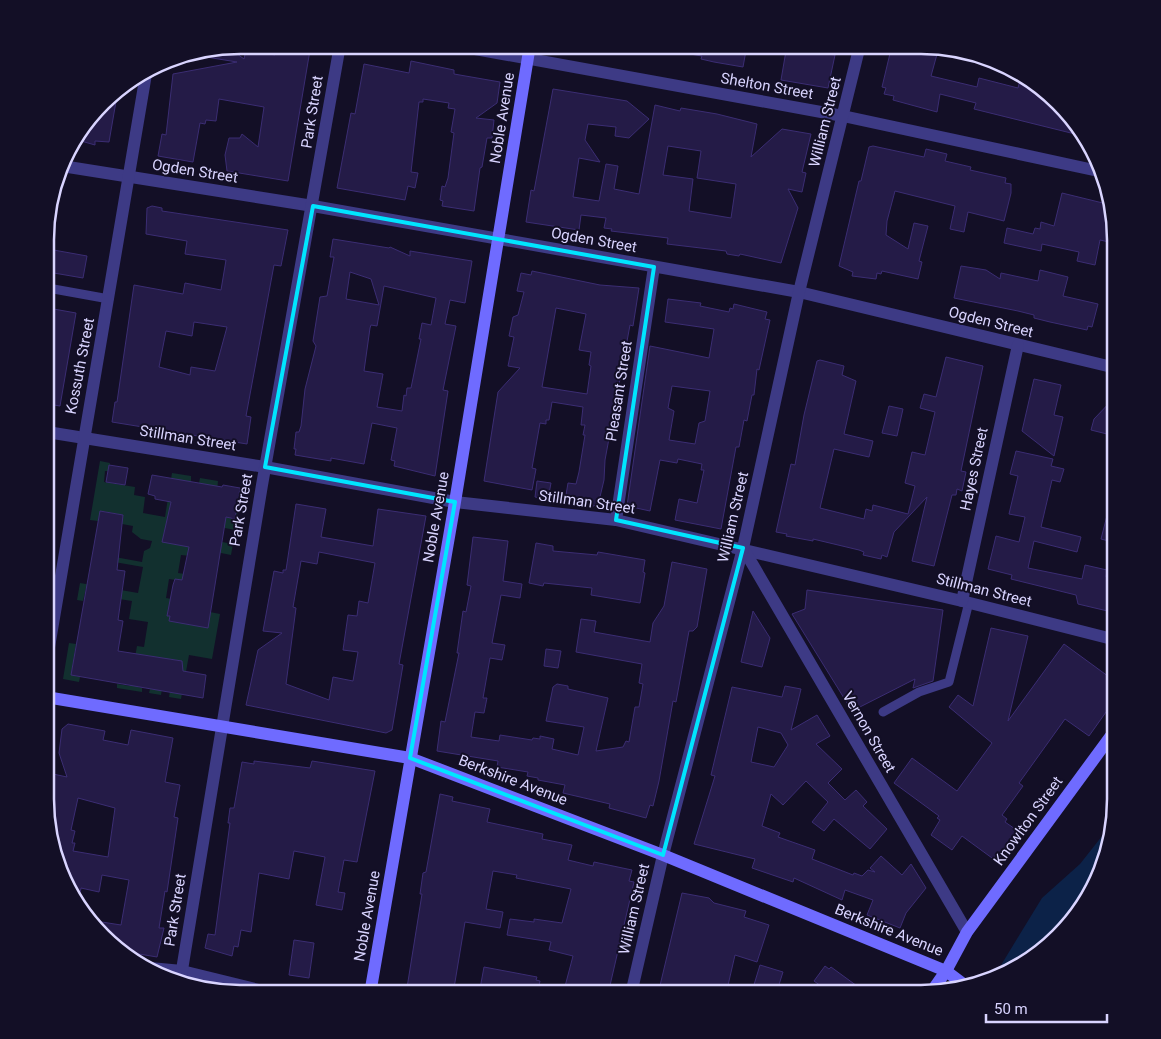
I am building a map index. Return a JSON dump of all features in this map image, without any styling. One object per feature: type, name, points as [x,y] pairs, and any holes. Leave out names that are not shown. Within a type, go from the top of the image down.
[{"type":"main road","name":"Noble Avenue","points":[[372,985],[455,502],[528,54]]},
{"type":"main road","name":"Berkshire Avenue","points":[[54,698],[410,758],[663,856],[946,971],[960,981]]},
{"type":"main road","name":"Knowlton Street","points":[[936,985],[967,932],[1107,741]]},
{"type":"street","name":"Park Street","points":[[181,975],[265,467],[313,206],[338,54]]},
{"type":"street","name":"Shelton Street","points":[[505,54],[843,116],[1093,170]]},
{"type":"street","name":"William Street","points":[[633,985],[663,856],[743,548],[799,292],[858,54]]},
{"type":"street","name":"Kossuth Street","points":[[54,616],[145,80]]},
{"type":"street","name":"Ogden Street","points":[[69,167],[313,206],[799,292],[1107,366]]},
{"type":"street","name":"Pleasant Street","points":[[616,520],[654,267]]},
{"type":"street","name":"Hayes Street","points":[[966,602],[1018,345]]},
{"type":"street","name":"Stillman Street","points":[[54,433],[265,467],[455,502],[616,520],[743,548],[1107,638]]},
{"type":"street","name":"Vernon Street","points":[[743,548],[967,932]]},
{"type":"street","points":[[186,977],[228,985]]},
{"type":"lane","points":[[54,289],[109,299]]},
{"type":"lane","points":[[883,712],[919,692],[949,682],[966,602]]},
{"type":"highlighted area","points":[[313,206],[654,267],[616,520],[743,548],[663,855],[410,758],[455,502],[265,467]]},
{"type":"green space","points":[[100,461],[110,463],[108,471],[105,471],[104,482],[135,487],[134,495],[145,497],[143,513],[165,517],[172,473],[191,476],[191,482],[175,480],[170,506],[222,542],[233,544],[231,555],[201,549],[191,556],[181,555],[178,573],[199,576],[197,583],[169,579],[166,598],[188,602],[168,616],[210,612],[220,614],[212,659],[189,655],[181,699],[169,697],[170,691],[179,692],[182,661],[170,659],[166,664],[161,695],[149,693],[150,689],[155,690],[161,658],[144,655],[138,687],[142,688],[142,692],[117,688],[117,684],[130,686],[137,646],[144,647],[148,622],[129,619],[132,601],[119,599],[119,594],[86,588],[83,601],[77,600],[80,583],[138,593],[143,567],[103,560],[104,555],[142,562],[144,551],[150,548],[152,541],[141,539],[132,532],[133,526],[122,524],[123,515],[102,511],[98,521],[90,520]]},
{"type":"green space","points":[[200,478],[218,481],[215,515],[234,519],[240,488],[242,488],[235,530],[210,525],[199,483]]},
{"type":"green space","points":[[69,643],[76,644],[71,675],[80,677],[79,682],[63,679]]},
{"type":"water","points":[[1104,833],[1093,870],[1069,912],[1044,939],[1024,954],[1000,968],[1042,898],[1080,864]]},
{"type":"building","points":[[237,54],[244,59],[245,54],[309,54],[288,181],[227,171],[225,155],[229,138],[240,138],[242,134],[258,147],[264,107],[219,99],[216,121],[206,120],[205,124],[200,123],[193,162],[158,156],[162,134],[166,135],[173,74],[237,62],[205,57]]},
{"type":"building","points":[[690,54],[745,54],[743,67],[701,59],[702,56]]},
{"type":"building","points":[[785,54],[835,55],[828,88],[781,80]]},
{"type":"building","points":[[890,54],[937,54],[931,76],[977,87],[979,78],[1018,88],[1019,82],[1053,108],[1074,134],[974,109],[976,103],[940,94],[937,112],[893,100],[894,96],[884,94],[886,88],[882,87]]},
{"type":"building","points":[[411,61],[454,70],[454,74],[500,82],[497,103],[476,118],[494,120],[492,138],[487,138],[482,167],[480,168],[474,211],[442,206],[443,201],[440,200],[442,186],[445,187],[448,178],[454,133],[451,132],[455,109],[448,108],[449,103],[423,99],[423,102],[419,102],[411,172],[418,173],[415,188],[408,186],[405,200],[337,188],[351,113],[355,114],[364,64],[409,73]]},
{"type":"building","points":[[553,89],[627,101],[649,119],[629,138],[615,136],[616,127],[588,124],[585,140],[600,162],[579,158],[573,197],[599,201],[606,164],[618,166],[614,189],[639,194],[655,105],[680,111],[681,108],[717,114],[757,124],[751,157],[782,129],[811,134],[802,172],[806,173],[802,192],[788,189],[798,208],[781,263],[740,254],[739,256],[727,254],[726,251],[667,244],[668,238],[611,231],[612,229],[604,228],[606,218],[581,215],[579,230],[526,222],[531,190],[534,191]],"holes":[[[668,146],[701,151],[697,178],[736,184],[731,218],[689,211],[693,179],[663,175]]]},
{"type":"building","points":[[116,101],[109,142],[95,141],[95,145],[82,141],[100,117]]},
{"type":"building","points":[[873,146],[924,157],[926,149],[947,154],[945,161],[971,167],[970,170],[1006,178],[1005,183],[1011,184],[1011,193],[1004,221],[968,212],[964,232],[950,229],[955,206],[895,191],[887,221],[886,235],[908,249],[914,223],[928,226],[919,261],[922,262],[918,279],[882,271],[881,274],[877,273],[876,279],[852,276],[853,272],[839,266],[859,181],[861,181],[869,147]]},
{"type":"building","points":[[1062,193],[1104,203],[1107,242],[1100,240],[1095,265],[1077,261],[1079,252],[1042,244],[1041,251],[1004,243],[1007,228],[1033,234],[1035,228],[1040,229],[1041,222],[1054,226]]},
{"type":"building","points":[[152,206],[162,208],[162,211],[288,230],[281,266],[274,265],[246,416],[251,417],[247,444],[112,422],[115,402],[117,402],[134,285],[183,294],[185,283],[221,290],[226,260],[185,254],[187,241],[146,234],[147,208]],"holes":[[[194,322],[227,327],[215,371],[191,367],[190,375],[159,367],[166,331],[192,336]]]},
{"type":"building","points":[[333,239],[390,247],[410,256],[410,251],[472,261],[465,303],[450,300],[445,324],[456,326],[443,390],[448,391],[435,476],[394,466],[395,461],[391,460],[397,428],[372,423],[364,464],[331,458],[331,461],[295,455],[296,432],[299,432],[301,426],[305,389],[316,346],[313,341],[320,297],[327,296],[334,257],[330,257]],"holes":[[[350,272],[371,279],[379,305],[346,299]],[[384,286],[436,298],[431,325],[422,323],[419,339],[421,339],[411,388],[407,388],[406,396],[404,395],[402,411],[377,407],[383,374],[364,371],[370,328],[371,325],[377,326]]]},
{"type":"building","points":[[54,250],[87,256],[83,278],[54,273]]},
{"type":"building","points":[[961,266],[986,270],[1000,279],[1001,273],[1038,281],[1040,270],[1068,277],[1063,296],[1098,304],[1092,327],[1088,326],[1087,330],[1034,318],[1034,315],[1018,311],[954,298]]},
{"type":"building","points":[[532,271],[600,285],[639,288],[633,326],[630,325],[605,460],[604,480],[599,501],[594,506],[573,503],[574,496],[566,495],[568,483],[576,484],[579,472],[585,435],[583,435],[585,425],[581,425],[583,407],[552,402],[549,420],[546,420],[546,424],[540,423],[532,468],[536,469],[532,490],[484,481],[498,392],[520,368],[508,366],[514,337],[509,336],[513,317],[518,315],[524,292],[517,291],[521,273],[531,275]],"holes":[[[556,308],[586,314],[579,350],[591,352],[587,394],[542,387]]]},
{"type":"building","points":[[668,299],[701,303],[700,306],[729,312],[730,308],[733,309],[734,304],[767,312],[765,319],[770,320],[759,370],[757,369],[754,395],[752,395],[747,421],[744,420],[739,447],[736,447],[721,529],[675,520],[679,499],[697,503],[704,470],[701,470],[702,464],[678,459],[677,463],[660,460],[650,511],[627,506],[650,346],[709,358],[714,329],[665,322]],"holes":[[[672,386],[710,391],[705,421],[699,423],[695,444],[669,440],[674,411],[668,408]]]},
{"type":"building","points":[[54,309],[76,313],[60,406],[54,405]]},
{"type":"building","points":[[946,357],[983,366],[961,471],[966,472],[962,491],[957,489],[956,495],[952,495],[934,566],[912,561],[927,497],[894,532],[887,557],[882,555],[881,559],[863,555],[864,552],[859,550],[813,539],[813,541],[786,536],[787,534],[776,532],[791,464],[795,465],[804,415],[817,361],[820,360],[844,366],[842,375],[856,381],[844,434],[873,441],[869,457],[834,449],[820,508],[864,519],[866,509],[872,511],[873,505],[908,514],[915,486],[905,483],[912,452],[925,455],[935,412],[920,408],[924,394],[936,397]]},
{"type":"building","points":[[1034,379],[1061,385],[1054,415],[1063,417],[1054,456],[1022,431]]},
{"type":"building","points":[[1107,405],[1107,434],[1091,430],[1094,419]]},
{"type":"building","points":[[889,406],[903,409],[897,436],[882,433]]},
{"type":"building","points":[[1016,451],[1053,459],[1051,466],[1064,469],[1060,482],[1052,480],[1041,527],[1081,537],[1077,552],[1034,541],[1028,568],[1082,579],[1085,565],[1107,570],[1107,611],[1078,604],[1076,595],[1011,579],[1012,575],[988,569],[996,536],[1019,542],[1025,517],[1009,514],[1018,476],[1010,474]]},
{"type":"building","points":[[109,465],[128,468],[125,485],[106,482]]},
{"type":"building","points":[[152,475],[222,487],[223,485],[240,488],[235,519],[226,517],[208,628],[169,621],[170,616],[167,616],[173,585],[175,579],[182,580],[189,547],[162,542],[171,502],[155,499],[155,496],[148,494]]},
{"type":"building","points":[[537,481],[551,483],[548,499],[535,497]]},
{"type":"building","points":[[296,504],[326,509],[321,537],[373,546],[378,509],[426,516],[399,664],[403,665],[392,730],[386,733],[246,705],[258,650],[282,633],[263,631],[274,571],[283,573],[283,570],[286,570]],"holes":[[[319,552],[375,563],[368,603],[359,601],[357,616],[348,615],[343,650],[358,652],[353,681],[333,677],[329,700],[286,684],[296,608],[293,607],[301,561],[317,564]]]},
{"type":"building","points":[[100,511],[123,515],[117,570],[125,571],[118,620],[123,621],[118,651],[182,661],[183,671],[206,675],[203,698],[71,675]]},
{"type":"building","points":[[1107,516],[1107,541],[1101,539]]},
{"type":"building","points":[[473,537],[508,541],[503,581],[522,584],[520,598],[501,595],[492,643],[505,645],[502,660],[490,658],[483,698],[487,698],[484,713],[475,712],[471,737],[499,741],[500,735],[532,740],[533,738],[540,739],[540,736],[554,739],[552,749],[578,755],[584,727],[546,721],[553,687],[557,684],[568,686],[568,689],[608,698],[596,751],[623,747],[626,741],[629,742],[635,707],[639,707],[643,684],[639,683],[642,664],[576,652],[581,619],[596,621],[594,632],[650,642],[653,623],[664,606],[672,562],[707,569],[697,627],[693,631],[689,631],[676,702],[673,701],[659,781],[653,806],[650,805],[646,818],[609,808],[610,804],[563,793],[565,785],[538,780],[538,778],[527,776],[528,772],[497,767],[498,761],[437,751],[441,721],[445,722],[459,653],[457,653],[463,611],[466,612],[471,586],[467,585]]},
{"type":"building","points":[[536,543],[553,546],[553,551],[597,555],[598,552],[645,560],[643,572],[645,573],[640,603],[591,595],[592,588],[544,583],[543,586],[529,583]]},
{"type":"building","points":[[807,590],[943,610],[933,681],[913,688],[915,679],[852,711],[792,614],[805,609]]},
{"type":"building","points":[[753,611],[770,638],[762,667],[741,662]]},
{"type":"building","points":[[991,628],[1028,636],[1008,721],[1064,644],[1107,675],[1107,711],[1089,736],[1065,719],[1019,783],[1023,786],[1002,815],[1007,819],[1005,822],[1018,831],[999,859],[995,856],[992,858],[962,836],[952,850],[931,835],[940,820],[937,818],[939,816],[894,783],[912,758],[957,791],[992,743],[949,707],[958,695],[973,706]]},
{"type":"building","points":[[546,649],[561,651],[558,668],[544,666]]},
{"type":"building","points":[[785,686],[801,689],[791,730],[817,715],[830,736],[816,744],[842,769],[828,783],[845,800],[856,790],[867,802],[863,806],[887,829],[870,849],[834,819],[824,831],[812,822],[828,802],[806,781],[783,805],[771,794],[762,826],[780,833],[778,837],[815,850],[812,859],[853,875],[854,873],[862,876],[868,870],[875,872],[870,868],[881,856],[902,875],[911,864],[926,888],[906,913],[900,928],[867,915],[873,900],[845,890],[842,900],[794,878],[793,882],[752,868],[755,859],[694,844],[715,776],[711,775],[732,687],[782,697]],"holes":[[[758,727],[781,733],[788,745],[774,767],[751,762]]]},
{"type":"building","points":[[68,724],[105,731],[103,740],[128,745],[131,730],[173,738],[165,782],[180,785],[174,817],[178,818],[167,892],[165,891],[159,928],[164,928],[157,957],[136,954],[117,939],[100,922],[121,925],[129,880],[102,875],[99,892],[81,888],[80,894],[73,881],[60,847],[55,823],[54,774],[67,777],[59,753],[62,729]],"holes":[[[78,798],[115,808],[108,857],[73,851],[75,843],[72,843],[75,831],[71,830]]]},
{"type":"building","points":[[254,761],[310,768],[312,761],[375,771],[357,862],[344,860],[338,892],[345,893],[342,910],[316,905],[325,857],[294,851],[289,879],[259,873],[251,932],[241,930],[238,947],[234,946],[232,956],[205,948],[208,934],[215,935],[230,823],[228,823],[230,808],[234,808],[242,762],[254,764]]},
{"type":"building","points":[[440,794],[453,797],[452,801],[490,809],[487,822],[543,834],[542,839],[572,845],[568,860],[593,866],[594,862],[632,870],[629,881],[634,882],[610,985],[565,985],[573,956],[549,950],[551,942],[507,935],[510,919],[534,922],[534,919],[562,923],[571,889],[516,878],[517,875],[493,871],[486,909],[503,912],[500,928],[465,922],[454,985],[407,985],[422,894],[420,894],[423,873],[426,872]]},
{"type":"building","points":[[682,893],[709,898],[714,903],[746,911],[744,917],[769,925],[757,962],[735,955],[728,985],[660,985]]},
{"type":"building","points":[[294,940],[314,943],[309,978],[289,975]]},
{"type":"building","points":[[760,965],[783,972],[779,985],[754,985]]},
{"type":"building","points":[[825,966],[829,969],[831,967],[856,985],[820,985],[814,981]]},
{"type":"building","points":[[484,967],[537,977],[536,980],[540,981],[539,985],[481,985]]}]
